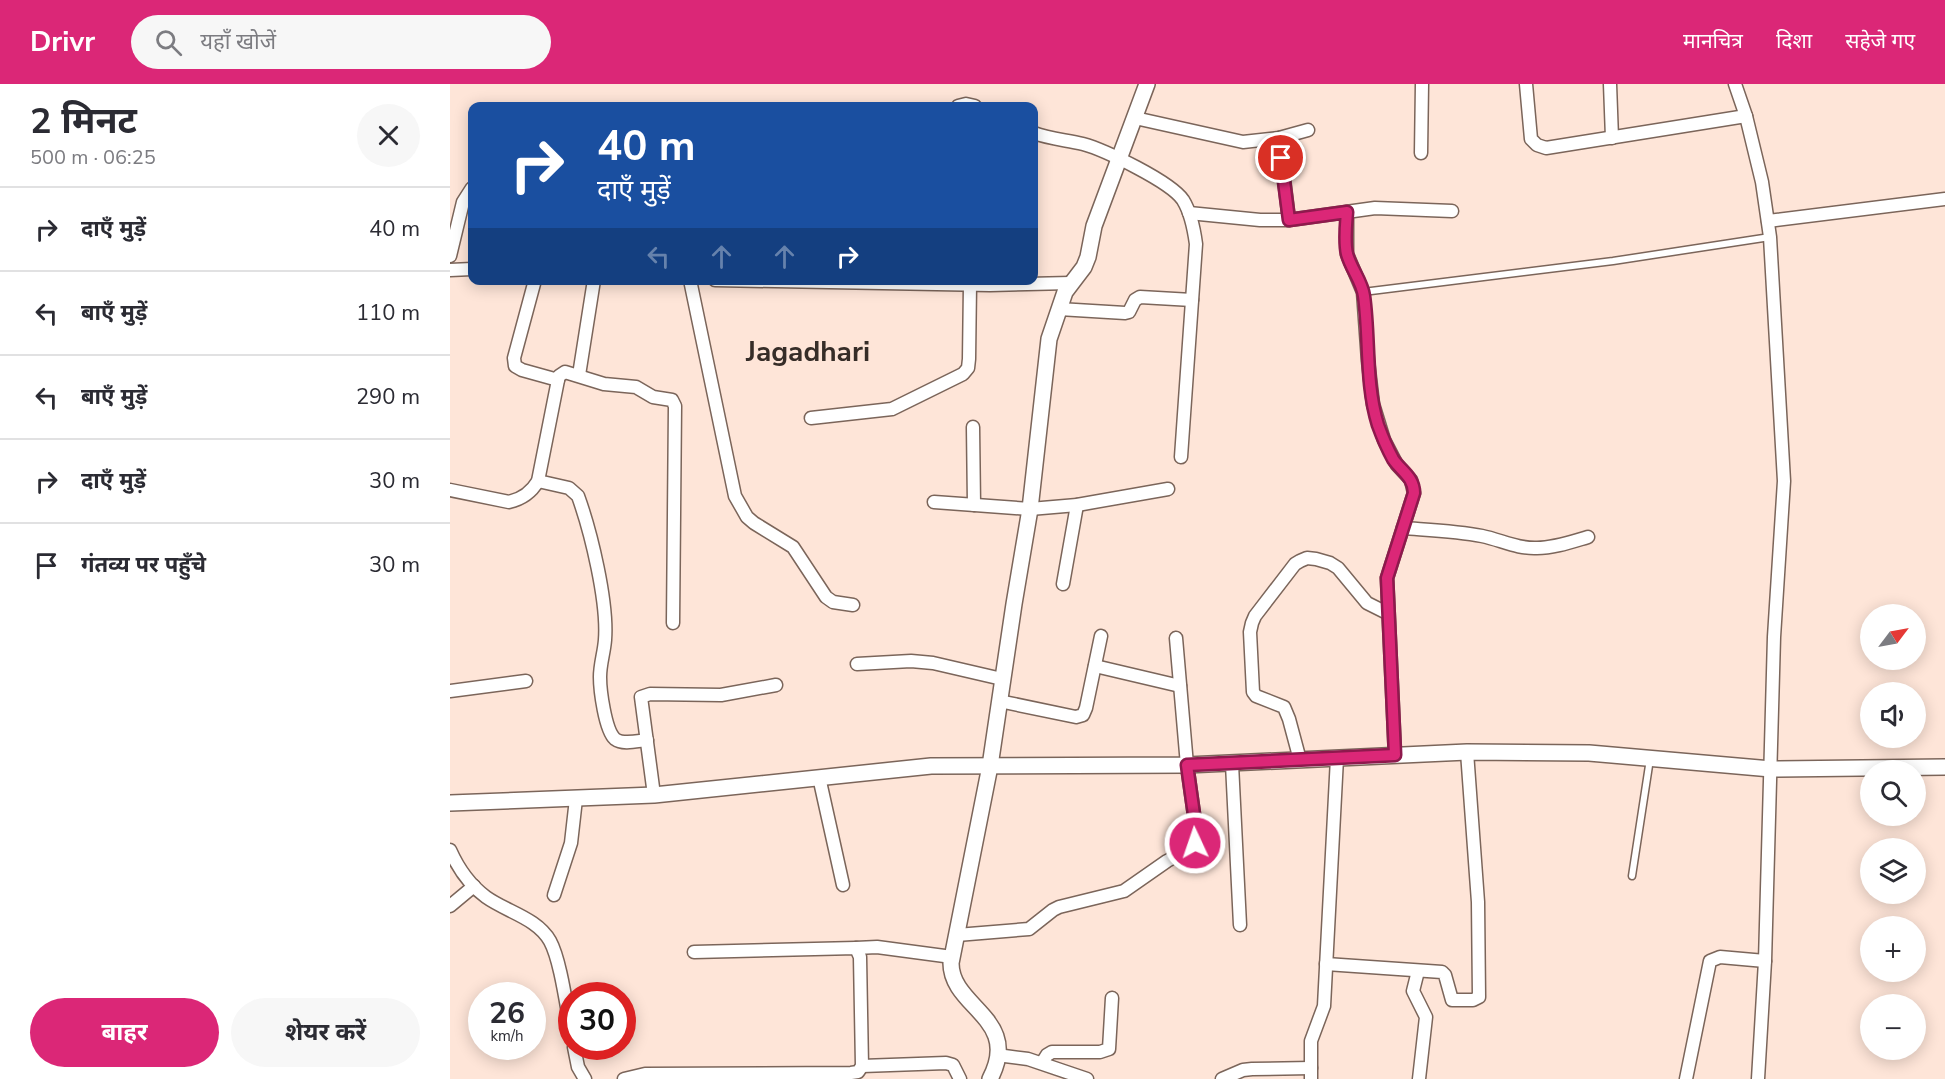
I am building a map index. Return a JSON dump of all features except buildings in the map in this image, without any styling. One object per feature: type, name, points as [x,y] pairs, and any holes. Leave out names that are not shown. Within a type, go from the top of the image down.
[{"type":"street","points":[[990,1079],[997,1061],[994,1032],[989,1022],[961,992],[951,975],[952,957],[990,766],[1030,509],[1049,339],[1071,282],[1084,267],[1088,257],[1094,226],[1147,84]]},
{"type":"street","points":[[1421,153],[1422,84]]},
{"type":"street","points":[[1526,84],[1531,140],[1537,145],[1546,147],[1746,116]]},
{"type":"street","points":[[1610,84],[1612,138]]},
{"type":"street","points":[[1735,84],[1746,116],[1762,182],[1770,237],[1784,482],[1774,637],[1765,962],[1758,1079]]},
{"type":"street","points":[[1136,118],[1243,142],[1279,138],[1308,130]]},
{"type":"street","points":[[1038,135],[1083,144],[1166,184],[1183,200],[1189,213],[1196,244],[1181,457]]},
{"type":"street","points":[[1279,138],[1289,220]]},
{"type":"street","points":[[450,254],[463,202],[468,194]]},
{"type":"street","points":[[1768,221],[1945,199]]},
{"type":"street","points":[[1189,213],[1260,220],[1289,220],[1390,207],[1452,212]]},
{"type":"street","points":[[1347,212],[1347,254],[1363,292],[1370,384],[1375,414],[1391,456],[1414,486],[1414,493],[1387,578],[1395,755]]},
{"type":"street","points":[[450,270],[468,269]]},
{"type":"street","points":[[1038,283],[1071,282]]},
{"type":"street","points":[[534,285],[514,358],[515,366],[558,380]]},
{"type":"street","points":[[579,375],[593,285]]},
{"type":"street","points":[[691,285],[735,496],[754,523],[793,547],[826,597],[833,602],[853,605]]},
{"type":"street","points":[[811,418],[892,409],[963,374],[968,368],[969,359],[970,285]]},
{"type":"street","points":[[1059,309],[1125,313],[1129,312],[1135,300],[1140,297],[1192,300]]},
{"type":"street","points":[[450,490],[509,502],[526,495],[538,481],[558,380],[564,372],[604,384],[636,387],[653,397],[668,398],[674,402],[673,623]]},
{"type":"street","points":[[973,427],[974,506]]},
{"type":"street","points":[[538,481],[569,488],[578,496],[596,564],[605,614],[605,641],[600,677],[608,724],[616,740],[626,742],[647,740]]},
{"type":"street","points":[[934,502],[1030,509],[1077,506],[1168,489]]},
{"type":"street","points":[[1063,584],[1077,506]]},
{"type":"street","points":[[1403,528],[1469,534],[1534,549],[1549,548],[1587,537]]},
{"type":"street","points":[[1300,760],[1284,707],[1256,696],[1252,692],[1250,632],[1255,615],[1295,564],[1307,558],[1330,563],[1338,568],[1354,584],[1367,603],[1387,613]]},
{"type":"street","points":[[999,701],[1076,717],[1083,715],[1101,636]]},
{"type":"street","points":[[957,935],[1029,929],[1059,907],[1124,891],[1195,843],[1197,836],[1187,765],[1176,638]]},
{"type":"street","points":[[857,664],[911,661],[933,663],[1002,679]]},
{"type":"street","points":[[1095,666],[1180,686]]},
{"type":"street","points":[[450,691],[526,681]]},
{"type":"street","points":[[654,795],[641,697],[645,694],[721,695],[776,685]]},
{"type":"street","points":[[450,802],[654,795],[931,766],[1232,764],[1467,752],[1589,753],[1771,769],[1945,767]]},
{"type":"street","points":[[1326,964],[1442,972],[1445,975],[1452,1000],[1473,1000],[1480,994],[1478,902],[1467,752]]},
{"type":"street","points":[[1222,1079],[1243,1070],[1252,1069],[1311,1073],[1311,1041],[1324,1006],[1337,758]]},
{"type":"street","points":[[1232,764],[1240,925]]},
{"type":"street","points":[[819,777],[843,885]]},
{"type":"street","points":[[554,895],[570,849],[576,799]]},
{"type":"street","points":[[450,850],[461,870],[487,898],[532,922],[550,941],[560,982]]},
{"type":"street","points":[[450,906],[474,886]]},
{"type":"street","points":[[694,952],[877,947],[952,957]]},
{"type":"street","points":[[624,1079],[645,1074],[816,1076],[858,1072],[862,1066],[860,957],[856,948]]},
{"type":"street","points":[[1686,1079],[1710,961],[1720,957],[1765,962]]},
{"type":"street","points":[[1418,971],[1413,991],[1427,1022],[1419,1079]]},
{"type":"street","points":[[1042,1063],[1052,1052],[1100,1052],[1109,1049],[1112,998]]},
{"type":"street","points":[[997,1055],[1028,1059],[1087,1079]]},
{"type":"street","points":[[577,1060],[585,1079]]},
{"type":"street","points":[[862,1066],[946,1063],[952,1065],[960,1079]]},
{"type":"lane","points":[[1363,292],[1613,261],[1770,237]]},
{"type":"lane","points":[[1632,876],[1650,759]]},
{"type":"district","name":"Jagadhari","points":[[808,352]]},
{"type":"route","points":[[1195,843],[1197,836],[1187,765],[1395,755],[1386,587],[1389,569],[1414,493],[1414,486],[1391,456],[1378,424],[1373,404],[1363,292],[1347,254],[1347,212],[1289,220],[1281,158]]}]
